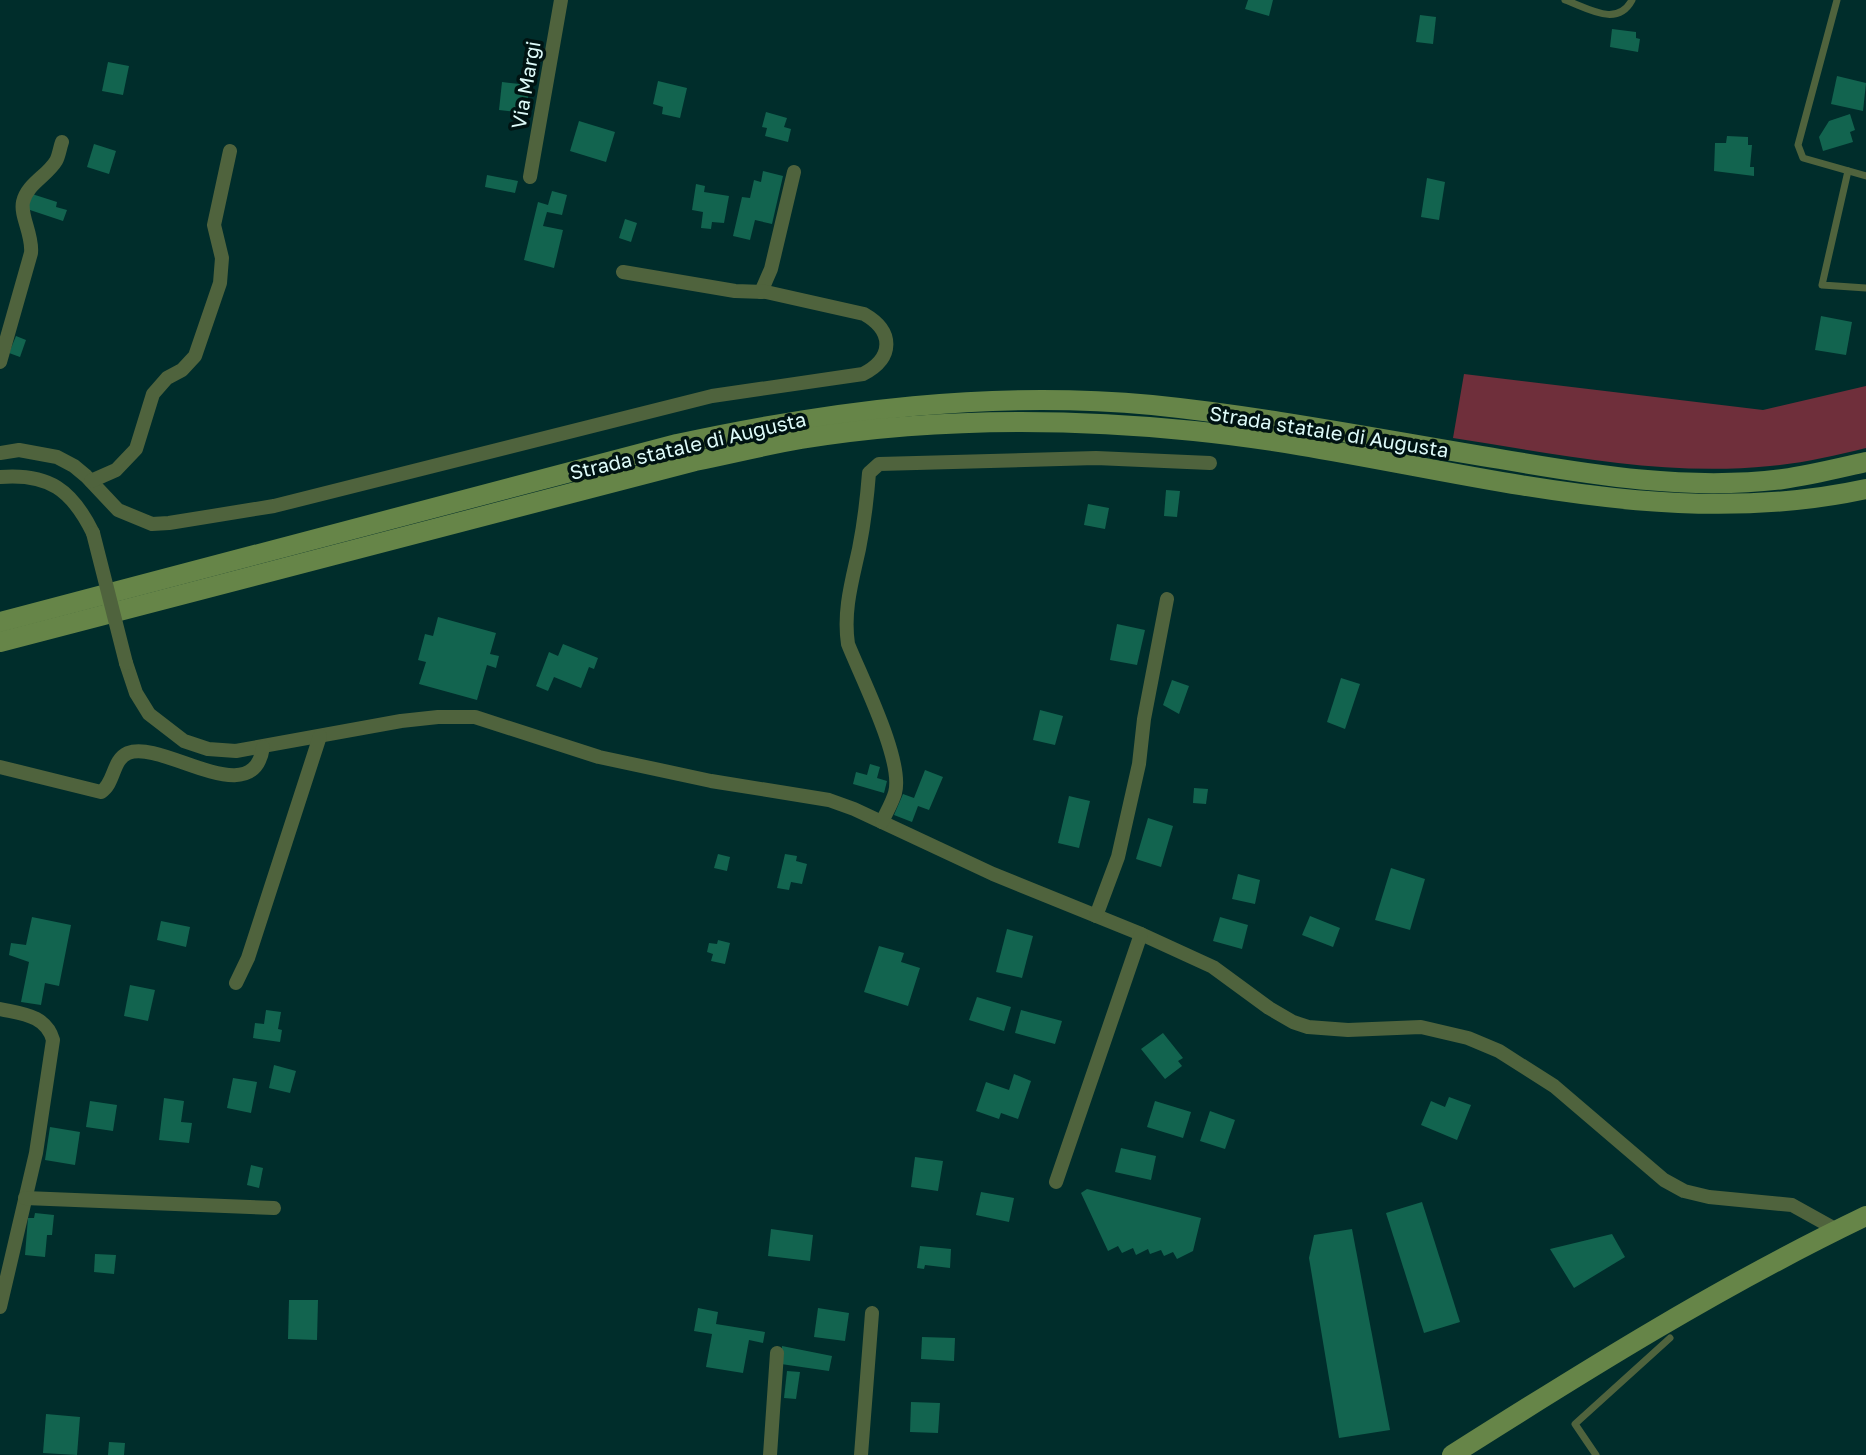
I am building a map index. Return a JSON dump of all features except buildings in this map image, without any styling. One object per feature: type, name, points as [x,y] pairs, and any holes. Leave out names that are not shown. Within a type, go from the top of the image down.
[{"type":"main road","name":"Strada statale di Augusta","points":[[0,622],[677,444],[769,424],[888,406],[1020,399],[1151,405],[1589,474],[1661,480],[1734,482],[1782,479],[1866,462]]},
{"type":"main road","name":"Strada statale di Augusta","points":[[0,642],[695,461],[802,439],[900,427],[1065,422],[1195,431],[1587,495],[1665,502],[1771,503],[1825,498],[1866,489]]},
{"type":"main road","points":[[1452,1455],[1599,1362],[1669,1336],[1727,1287],[1866,1216]]},
{"type":"street","name":"Via Margi","points":[[530,177],[561,0]]},
{"type":"street","points":[[0,362],[31,253],[32,240],[23,212],[23,200],[56,161],[62,142]]},
{"type":"street","points":[[91,481],[116,470],[136,449],[153,394],[167,378],[182,370],[195,356],[220,283],[222,258],[214,225],[230,151]]},
{"type":"street","points":[[761,292],[771,269],[794,172]]},
{"type":"street","points":[[0,453],[19,450],[57,457],[74,466],[118,510],[133,518],[152,524],[188,521],[274,506],[712,396],[863,374],[881,361],[886,349],[886,335],[877,322],[864,314],[761,292],[735,291],[623,272]]},
{"type":"street","points":[[882,822],[895,793],[894,768],[890,747],[848,644],[845,625],[865,514],[869,473],[879,464],[1096,458],[1210,463]]},
{"type":"street","points":[[0,477],[34,477],[51,483],[79,506],[93,533],[136,693],[149,714],[184,741],[208,749],[236,751],[438,717],[475,717],[599,757],[711,781],[829,800],[993,874],[1213,967],[1269,1008],[1308,1027],[1348,1030],[1421,1027],[1468,1038],[1499,1051],[1554,1086],[1664,1180],[1684,1191],[1709,1197],[1792,1205],[1837,1230]]},
{"type":"street","points":[[1096,916],[1118,857],[1136,780],[1144,719],[1167,599]]},
{"type":"street","points":[[236,983],[253,944],[320,736]]},
{"type":"street","points":[[0,767],[101,792],[109,787],[118,761],[126,753],[158,754],[210,771],[238,774],[254,770],[261,763],[263,747]]},
{"type":"street","points":[[1056,1182],[1141,934]]},
{"type":"street","points":[[0,1009],[43,1022],[50,1029],[53,1040],[36,1153],[0,1307]]},
{"type":"street","points":[[25,1198],[274,1208]]},
{"type":"street","points":[[861,1455],[872,1313]]},
{"type":"street","points":[[770,1455],[777,1353]]},
{"type":"lane","points":[[1565,0],[1607,15],[1618,15],[1627,9],[1632,0]]},
{"type":"lane","points":[[1837,0],[1798,145],[1803,158],[1866,176]]},
{"type":"lane","points":[[1848,171],[1822,285],[1866,288]]},
{"type":"lane","points":[[1596,1455],[1575,1424],[1669,1336]]},
{"type":"shaded area","points":[[1464,374],[1763,410],[1866,386],[1866,448],[1782,465],[1691,469],[1571,457],[1453,438]]}]
